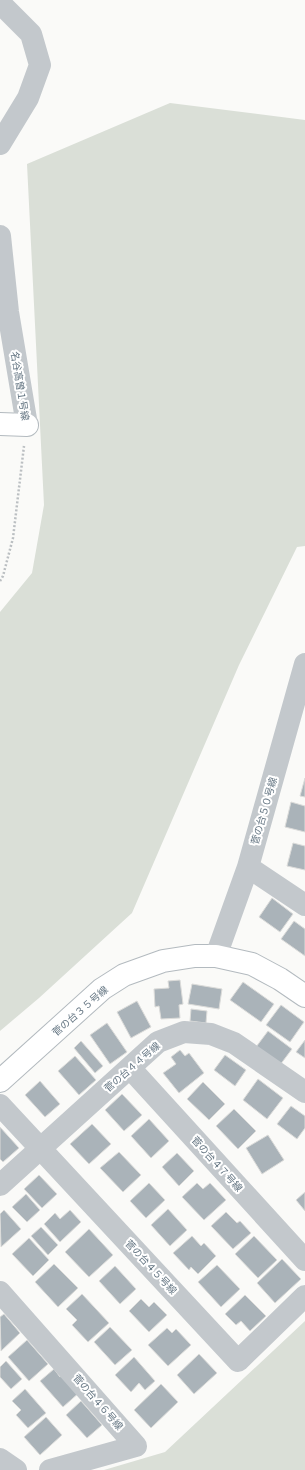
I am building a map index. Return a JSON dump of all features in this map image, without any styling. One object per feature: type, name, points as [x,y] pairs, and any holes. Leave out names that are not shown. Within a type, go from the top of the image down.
[{"type":"street","points":[[0,3],[30,34],[40,65],[28,98],[0,144]]},
{"type":"street","name":"名谷高曽１号線","points":[[0,236],[8,312],[27,425]]},
{"type":"street","points":[[0,424],[27,425]]},
{"type":"street","name":"菅の台５０号線","points":[[216,956],[248,867],[305,664]]},
{"type":"street","points":[[248,867],[305,905]]},
{"type":"street","name":"菅の台３５号線","points":[[0,1081],[102,989],[124,975],[163,961],[195,956],[216,956],[252,964],[280,979],[305,996]]},
{"type":"street","name":"菅の台４４号線","points":[[0,1186],[158,1042],[184,1032],[211,1034],[234,1043],[305,1092]]},
{"type":"street","name":"菅の台４７号線","points":[[130,1068],[305,1260]]},
{"type":"street","name":"菅の台４５号線","points":[[0,1105],[238,1361],[305,1296]]},
{"type":"street","name":"菅の台４６号線","points":[[0,1292],[136,1446],[50,1470]]},
{"type":"street","points":[[0,1459],[16,1470]]},
{"type":"path","name":"名谷高曽１号線","points":[[0,581],[3,576],[13,538],[27,425]]},
{"type":"shaded area","points":[[170,103],[305,120],[305,546],[297,547],[239,665],[132,913],[39,998],[0,1031],[0,612],[32,573],[44,505],[27,164]]},
{"type":"shaded area","points":[[305,1321],[305,1470],[104,1470],[165,1452]]},
{"type":"building","points":[[305,778],[305,797],[300,796]]},
{"type":"building","points":[[291,802],[305,806],[305,832],[285,827]]},
{"type":"building","points":[[293,843],[305,846],[305,870],[287,866]]},
{"type":"building","points":[[272,898],[293,914],[280,932],[259,917]]},
{"type":"building","points":[[294,921],[305,929],[305,956],[281,939]]},
{"type":"building","points":[[180,980],[183,1004],[179,1005],[180,1018],[161,1019],[159,1006],[155,1007],[154,989],[169,988],[168,981]]},
{"type":"building","points":[[243,982],[274,1004],[261,1022],[230,1000]]},
{"type":"building","points":[[192,984],[222,989],[219,1009],[188,1004]]},
{"type":"building","points":[[137,1001],[151,1027],[131,1038],[117,1012]]},
{"type":"building","points":[[281,1005],[304,1022],[290,1042],[266,1025]]},
{"type":"building","points":[[191,1009],[207,1011],[206,1023],[190,1021]]},
{"type":"building","points":[[107,1023],[127,1052],[110,1064],[90,1035]]},
{"type":"building","points":[[268,1031],[292,1049],[280,1065],[256,1047]]},
{"type":"building","points":[[305,1040],[305,1058],[296,1052]]},
{"type":"building","points":[[81,1041],[103,1066],[95,1073],[74,1048]]},
{"type":"building","points":[[180,1050],[185,1056],[189,1053],[204,1073],[179,1093],[163,1073],[176,1064],[171,1057]]},
{"type":"building","points":[[225,1055],[246,1070],[235,1086],[214,1070]]},
{"type":"building","points":[[75,1056],[96,1080],[79,1095],[58,1071]]},
{"type":"building","points":[[258,1079],[283,1098],[267,1119],[243,1100]]},
{"type":"building","points":[[40,1081],[60,1104],[45,1117],[25,1095]]},
{"type":"building","points":[[203,1082],[225,1104],[209,1120],[187,1099]]},
{"type":"building","points":[[122,1094],[142,1115],[124,1131],[105,1110]]},
{"type":"building","points":[[291,1106],[305,1116],[305,1128],[297,1139],[277,1124]]},
{"type":"building","points":[[234,1109],[256,1131],[238,1149],[216,1126]]},
{"type":"building","points":[[149,1119],[169,1141],[151,1158],[131,1136]]},
{"type":"building","points":[[92,1124],[111,1144],[89,1164],[70,1144]]},
{"type":"building","points":[[0,1127],[19,1148],[3,1162],[0,1159]]},
{"type":"building","points":[[268,1135],[284,1160],[262,1174],[246,1148]]},
{"type":"building","points":[[119,1152],[141,1175],[123,1192],[100,1168]]},
{"type":"building","points":[[177,1153],[194,1171],[179,1186],[162,1167]]},
{"type":"building","points":[[39,1175],[57,1194],[42,1208],[24,1189]]},
{"type":"building","points":[[149,1183],[165,1200],[146,1218],[130,1201]]},
{"type":"building","points":[[197,1183],[203,1189],[210,1183],[226,1200],[204,1220],[182,1197]]},
{"type":"building","points":[[305,1192],[305,1211],[296,1200]]},
{"type":"building","points":[[26,1194],[40,1210],[27,1222],[12,1207]]},
{"type":"building","points":[[168,1209],[187,1230],[170,1246],[151,1225]]},
{"type":"building","points":[[4,1210],[21,1229],[1,1247],[0,1214]]},
{"type":"building","points":[[70,1210],[81,1222],[60,1242],[44,1224],[55,1213],[60,1219]]},
{"type":"building","points":[[226,1212],[237,1223],[240,1221],[251,1233],[233,1249],[211,1226]]},
{"type":"building","points":[[41,1227],[58,1245],[48,1255],[31,1236]]},
{"type":"building","points":[[89,1229],[113,1255],[89,1277],[65,1252]]},
{"type":"building","points":[[192,1236],[201,1246],[204,1243],[216,1256],[198,1274],[191,1267],[189,1270],[173,1253]]},
{"type":"building","points":[[254,1236],[277,1260],[258,1278],[235,1254]]},
{"type":"building","points":[[29,1238],[49,1260],[33,1276],[12,1254]]},
{"type":"building","points":[[282,1259],[301,1279],[275,1303],[257,1283]]},
{"type":"building","points":[[54,1264],[78,1288],[58,1307],[35,1282]]},
{"type":"building","points":[[217,1265],[240,1289],[221,1307],[198,1282]]},
{"type":"building","points":[[115,1266],[136,1289],[120,1304],[99,1281]]},
{"type":"building","points":[[82,1294],[109,1323],[88,1342],[72,1325],[77,1320],[66,1309]]},
{"type":"building","points":[[245,1295],[266,1316],[250,1331],[241,1321],[236,1325],[225,1314]]},
{"type":"building","points":[[141,1299],[149,1307],[154,1302],[167,1315],[149,1332],[129,1311]]},
{"type":"building","points":[[4,1314],[20,1333],[1,1351],[0,1317]]},
{"type":"building","points":[[110,1327],[132,1350],[115,1365],[94,1342]]},
{"type":"building","points":[[167,1328],[172,1333],[176,1329],[191,1345],[168,1366],[148,1345]]},
{"type":"building","points":[[27,1340],[48,1364],[29,1381],[8,1357]]},
{"type":"building","points":[[199,1354],[217,1373],[194,1394],[177,1375]]},
{"type":"building","points":[[134,1357],[155,1381],[145,1390],[139,1383],[131,1392],[115,1375]]},
{"type":"building","points":[[6,1361],[22,1379],[11,1389],[0,1377],[0,1367]]},
{"type":"building","points":[[54,1369],[60,1377],[65,1373],[81,1391],[63,1407],[40,1381]]},
{"type":"building","points":[[161,1384],[178,1402],[151,1428],[134,1410]]},
{"type":"building","points":[[25,1389],[46,1413],[28,1428],[16,1415],[21,1410],[12,1401]]},
{"type":"building","points":[[81,1401],[102,1425],[87,1438],[66,1415]]},
{"type":"building","points":[[46,1417],[62,1435],[40,1455],[24,1437]]}]
